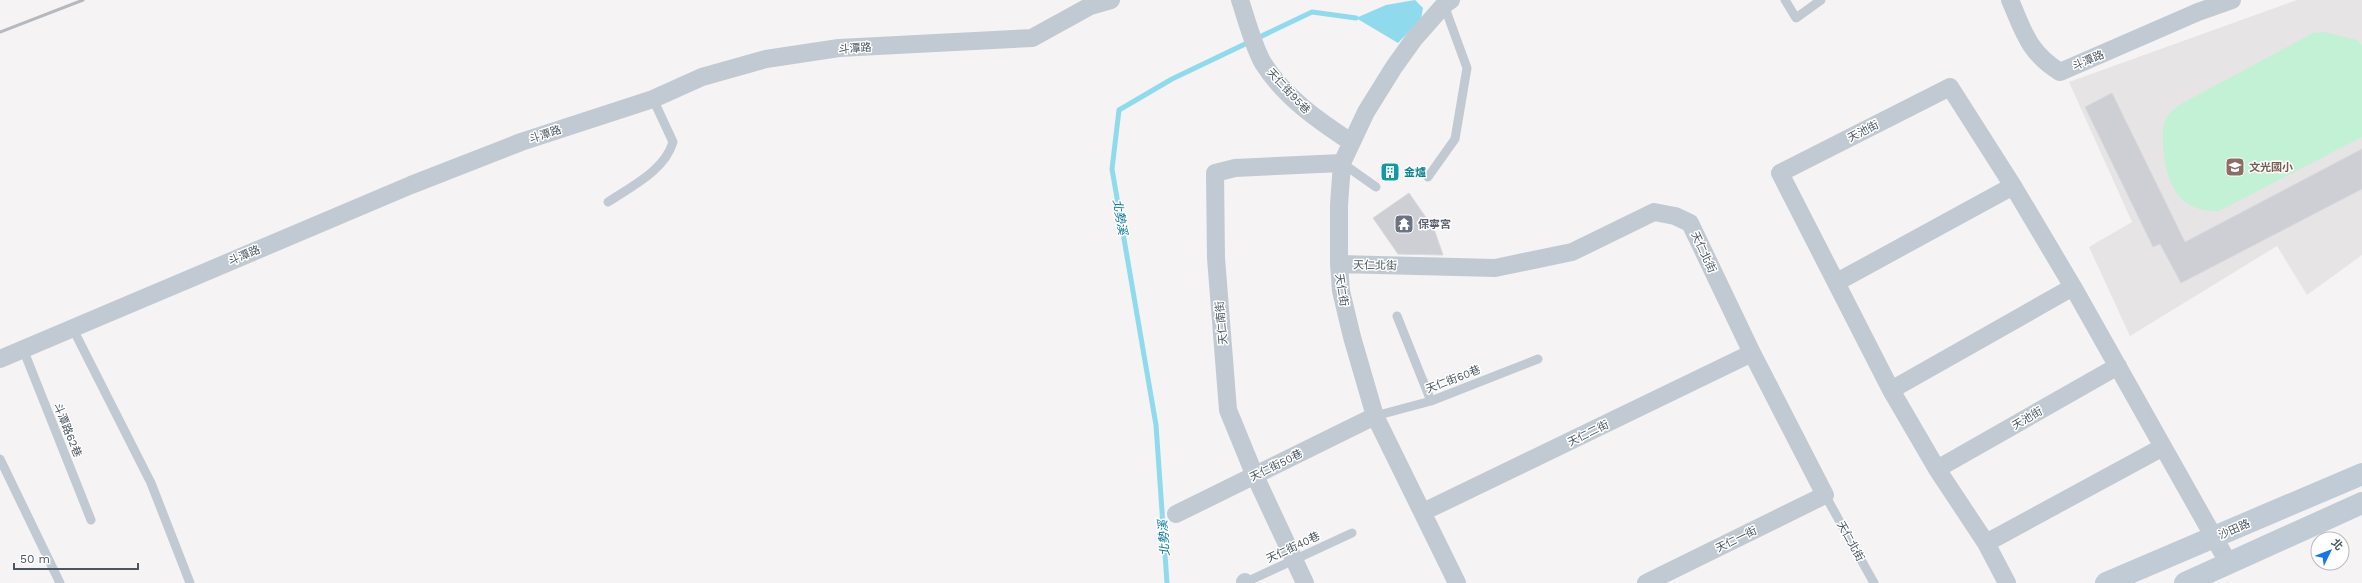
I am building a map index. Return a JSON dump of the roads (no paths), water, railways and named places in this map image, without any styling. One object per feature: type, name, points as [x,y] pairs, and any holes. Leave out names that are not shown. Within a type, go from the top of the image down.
[{"type":"street","name":"斗潭路","points":[[0,359],[72,327],[521,142],[653,99],[702,77],[766,59],[839,48],[1032,38],[1088,3],[1111,0]]},
{"type":"street","name":"天仁街95巷","points":[[1240,0],[1263,63],[1286,90],[1316,119],[1351,142]]},
{"type":"street","name":"斗潭路","points":[[2010,0],[2028,42],[2043,62],[2060,72],[2195,6]]},
{"type":"street","points":[[2195,6],[2232,0]]},
{"type":"street","name":"天仁街","points":[[1445,2],[1414,39],[1394,67],[1366,112],[1342,163],[1339,205],[1339,264],[1341,291],[1375,416],[1424,512],[1457,583]]},
{"type":"street","name":"天池街","points":[[2007,583],[1986,543],[1937,469],[1891,390],[1837,282],[1780,174],[1950,87],[2073,287],[2229,564]]},
{"type":"street","name":"天仁南街","points":[[1305,583],[1255,476],[1228,410],[1216,258],[1215,173],[1236,168],[1342,163]]},
{"type":"street","points":[[1837,282],[2012,186]]},
{"type":"street","name":"天仁北街","points":[[1339,264],[1495,268],[1572,252],[1654,212],[1675,216],[1690,223],[1752,353],[1825,495]]},
{"type":"street","points":[[1891,390],[2073,287]]},
{"type":"street","name":"天仁二街","points":[[1424,512],[1752,353]]},
{"type":"street","name":"天池街","points":[[1937,469],[2118,366]]},
{"type":"street","name":"天仁街50巷","points":[[1176,514],[1375,416]]},
{"type":"street","points":[[1986,543],[2163,447]]},
{"type":"street","name":"沙田路","points":[[2106,583],[2362,474]]},
{"type":"street","name":"天仁一街","points":[[1646,583],[1825,495]]},
{"type":"street","points":[[2185,583],[2362,503]]},
{"type":"lane","points":[[1785,0],[1796,18],[1821,0]]},
{"type":"lane","points":[[1428,177],[1456,139],[1467,68],[1445,2]]},
{"type":"lane","points":[[608,202],[657,168],[670,154],[673,142],[653,99]]},
{"type":"lane","points":[[1342,163],[1376,187]]},
{"type":"lane","points":[[1398,316],[1431,401]]},
{"type":"lane","points":[[72,327],[151,483],[190,583]]},
{"type":"lane","name":"斗潭路62巷","points":[[23,349],[91,520]]},
{"type":"lane","name":"天仁街60巷","points":[[1375,416],[1431,401],[1538,359]]},
{"type":"lane","points":[[0,459],[60,583]]},
{"type":"lane","name":"天仁北街","points":[[1825,495],[1874,583]]},
{"type":"lane","name":"天仁街40巷","points":[[1245,583],[1352,533]]},
{"type":"water","points":[[1415,0],[1423,8],[1421,19],[1398,43],[1356,18],[1386,5]]},
{"type":"waterway","name":"北勢溪","points":[[1167,583],[1156,425],[1112,169],[1119,110],[1172,79],[1312,12],[1356,18]]},
{"type":"railway","points":[[0,32],[83,0]]},
{"type":"place","name":"文光國小","points":[[2235,167]]},
{"type":"place","name":"金爐","points":[[1390,172]]},
{"type":"place","name":"保寧宮","points":[[1404,224]]}]
